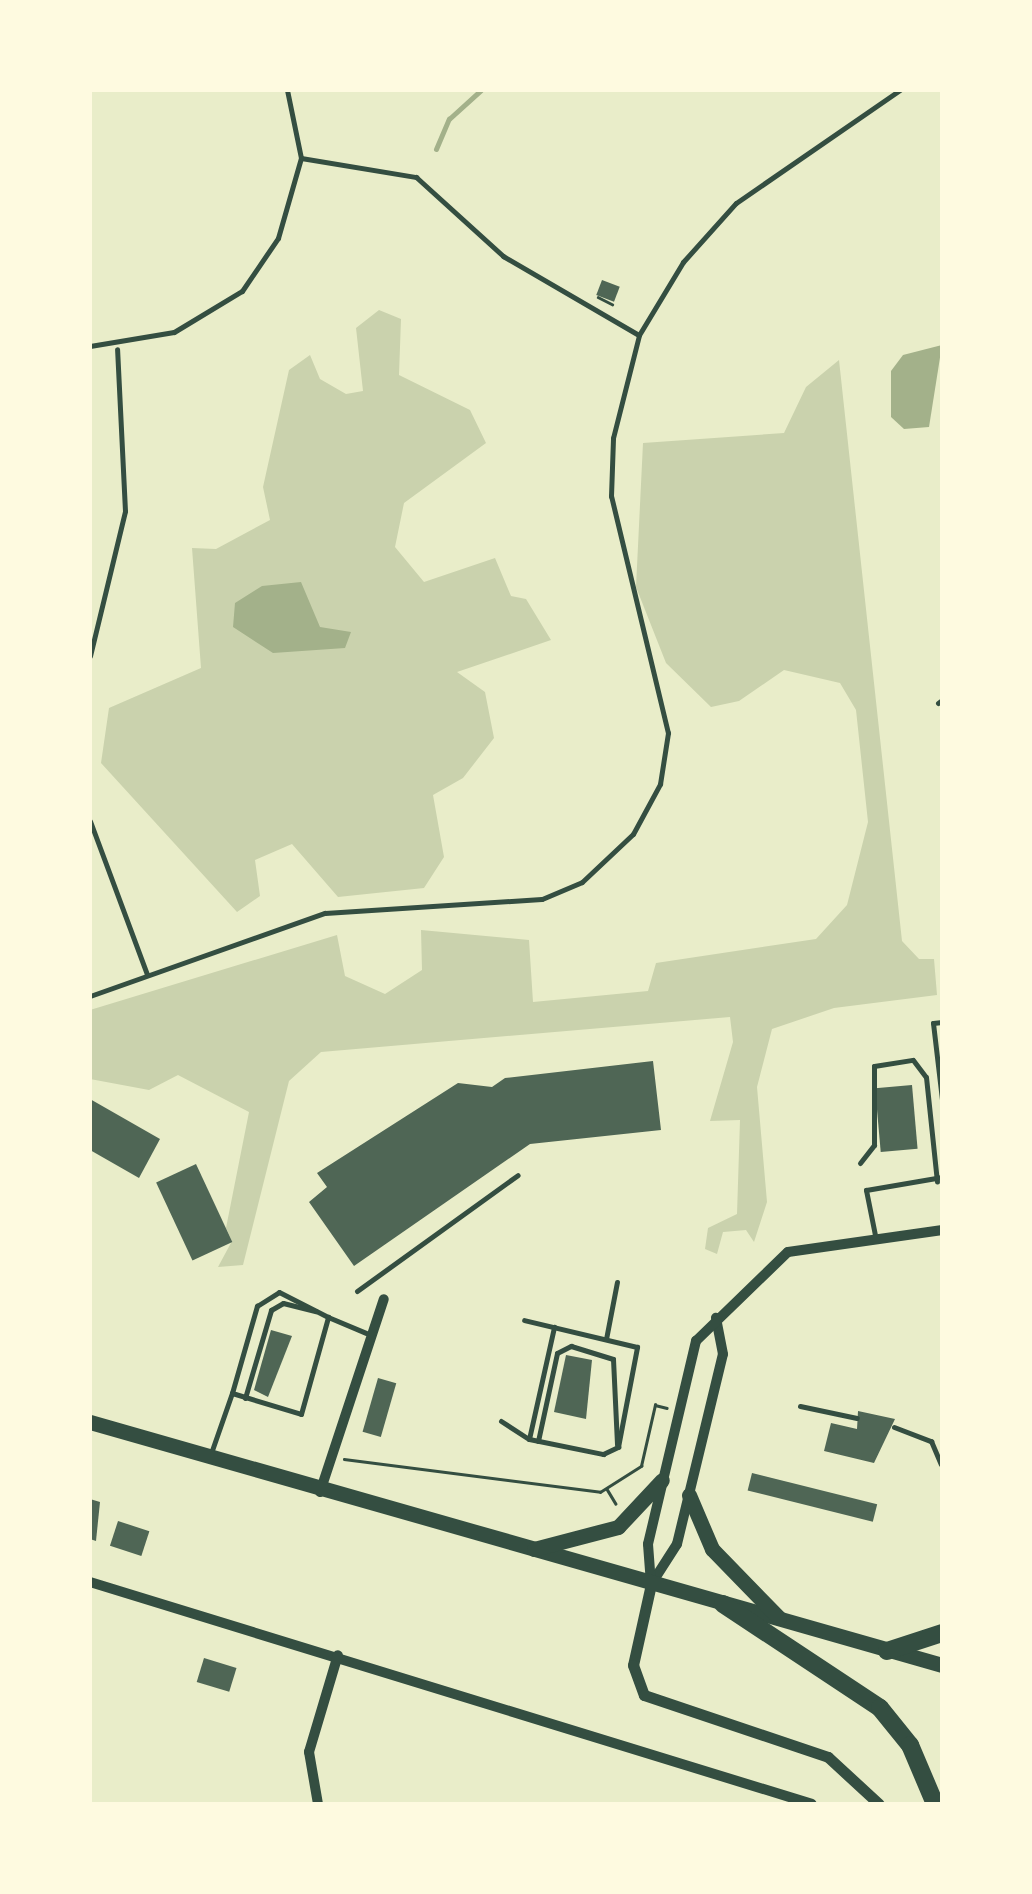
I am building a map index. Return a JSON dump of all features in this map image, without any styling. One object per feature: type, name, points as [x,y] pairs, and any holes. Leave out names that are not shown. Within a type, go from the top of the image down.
[{"type":"highway","points":[[723,1604],[880,1708],[910,1745],[935,1804]]},
{"type":"highway","points":[[887,1651],[942,1632]]},
{"type":"main road","points":[[90,1422],[320,1492],[942,1665]]},
{"type":"main road","points":[[530,1550],[618,1527],[662,1480]]},
{"type":"main road","points":[[689,1495],[712,1549],[782,1621]]},
{"type":"street","points":[[879,1804],[828,1757],[681,1714],[644,1694],[633,1665],[651,1584],[648,1544],[696,1341],[788,1252],[875,1235],[942,1230]]},
{"type":"street","points":[[320,1492],[366,1333],[384,1299]]},
{"type":"street","points":[[651,1584],[673,1554],[689,1495],[722,1354],[716,1318]]},
{"type":"street","points":[[90,1582],[338,1655],[812,1804]]},
{"type":"street","points":[[318,1804],[309,1752],[338,1655]]},
{"type":"lane","points":[[90,346],[116,348],[174,332],[242,291],[278,238],[301,158],[287,90]]},
{"type":"lane","points":[[90,996],[325,913],[542,899],[582,882],[633,834],[660,784],[668,733],[611,496],[613,438],[639,335],[683,262],[736,203],[900,90]]},
{"type":"lane","points":[[301,158],[416,178],[504,256],[639,335]]},
{"type":"lane","points":[[90,656],[125,511],[116,348]]},
{"type":"lane","points":[[90,821],[147,974]]},
{"type":"lane","points":[[942,1022],[934,1023],[942,1100]]},
{"type":"lane","points":[[860,1162],[874,1144],[868,1078],[881,1061],[913,1060],[926,1077],[939,1180],[866,1190],[875,1235]]},
{"type":"lane","points":[[357,1292],[518,1174]]},
{"type":"lane","points":[[606,1339],[618,1282]]},
{"type":"lane","points":[[210,1458],[257,1306],[279,1292],[366,1333]]},
{"type":"lane","points":[[246,1398],[270,1310],[283,1303],[316,1311]]},
{"type":"lane","points":[[232,1394],[301,1414],[328,1317]]},
{"type":"lane","points":[[524,1320],[638,1347],[618,1448]]},
{"type":"lane","points":[[529,1439],[554,1327]]},
{"type":"lane","points":[[538,1441],[557,1353],[571,1346],[613,1360],[618,1448]]},
{"type":"lane","points":[[800,1406],[856,1418]]},
{"type":"lane","points":[[501,1421],[529,1439],[603,1454],[618,1448]]},
{"type":"lane","points":[[894,1427],[930,1441],[941,1464]]},
{"type":"path","points":[[328,1456],[606,1488],[640,1466],[655,1405],[679,1410]]},
{"type":"path","points":[[606,1488],[622,1514]]},
{"type":"shaded area","points":[[379,310],[401,319],[399,375],[470,410],[486,443],[404,503],[395,547],[424,582],[495,558],[511,596],[526,599],[551,640],[457,672],[485,692],[494,738],[463,778],[433,795],[444,857],[424,888],[338,897],[292,844],[255,860],[260,896],[237,912],[101,763],[109,708],[201,668],[192,548],[216,549],[270,520],[263,487],[289,370],[310,355],[320,379],[346,394],[363,391],[356,328]]},
{"type":"shaded area","points":[[942,345],[929,427],[904,429],[891,417],[891,371],[903,355]]},
{"type":"shaded area","points":[[839,360],[902,941],[919,959],[934,959],[937,995],[834,1008],[772,1029],[757,1087],[767,1202],[754,1242],[746,1230],[723,1232],[717,1254],[705,1249],[708,1228],[737,1214],[740,1120],[710,1121],[733,1042],[730,1017],[321,1052],[289,1081],[243,1265],[218,1267],[232,1241],[226,1228],[249,1112],[178,1075],[149,1090],[90,1079],[90,1010],[337,935],[345,976],[385,994],[422,970],[421,930],[529,940],[533,1002],[648,991],[656,963],[816,939],[847,905],[868,822],[856,710],[840,683],[784,670],[739,701],[711,707],[666,663],[636,587],[643,443],[784,433],[806,387]]},
{"type":"shaded area","points":[[301,582],[320,627],[351,632],[345,648],[273,653],[233,627],[235,603],[262,586]]},
{"type":"building","points":[[602,280],[620,287],[614,302],[596,295]]},
{"type":"building","points":[[653,1061],[661,1130],[530,1144],[354,1266],[309,1202],[327,1187],[317,1173],[458,1083],[492,1087],[505,1078]]},
{"type":"building","points":[[912,1085],[918,1149],[881,1152],[875,1088]]},
{"type":"building","points":[[90,1099],[160,1139],[139,1178],[90,1150]]},
{"type":"building","points":[[196,1164],[232,1242],[192,1261],[156,1183]]},
{"type":"building","points":[[271,1330],[292,1336],[268,1397],[254,1390]]},
{"type":"building","points":[[566,1355],[592,1360],[586,1419],[554,1412]]},
{"type":"building","points":[[378,1378],[396,1383],[381,1437],[363,1432]]},
{"type":"building","points":[[858,1411],[895,1419],[874,1463],[824,1451],[831,1423],[857,1429]]},
{"type":"building","points":[[752,1473],[877,1504],[873,1522],[748,1490]]},
{"type":"building","points":[[90,1499],[100,1502],[96,1541],[90,1539]]},
{"type":"building","points":[[118,1521],[149,1531],[141,1556],[110,1546]]},
{"type":"building","points":[[204,1658],[237,1668],[229,1692],[197,1682]]},
{"type":"waterway","points":[[436,149],[449,119],[481,90]]}]
